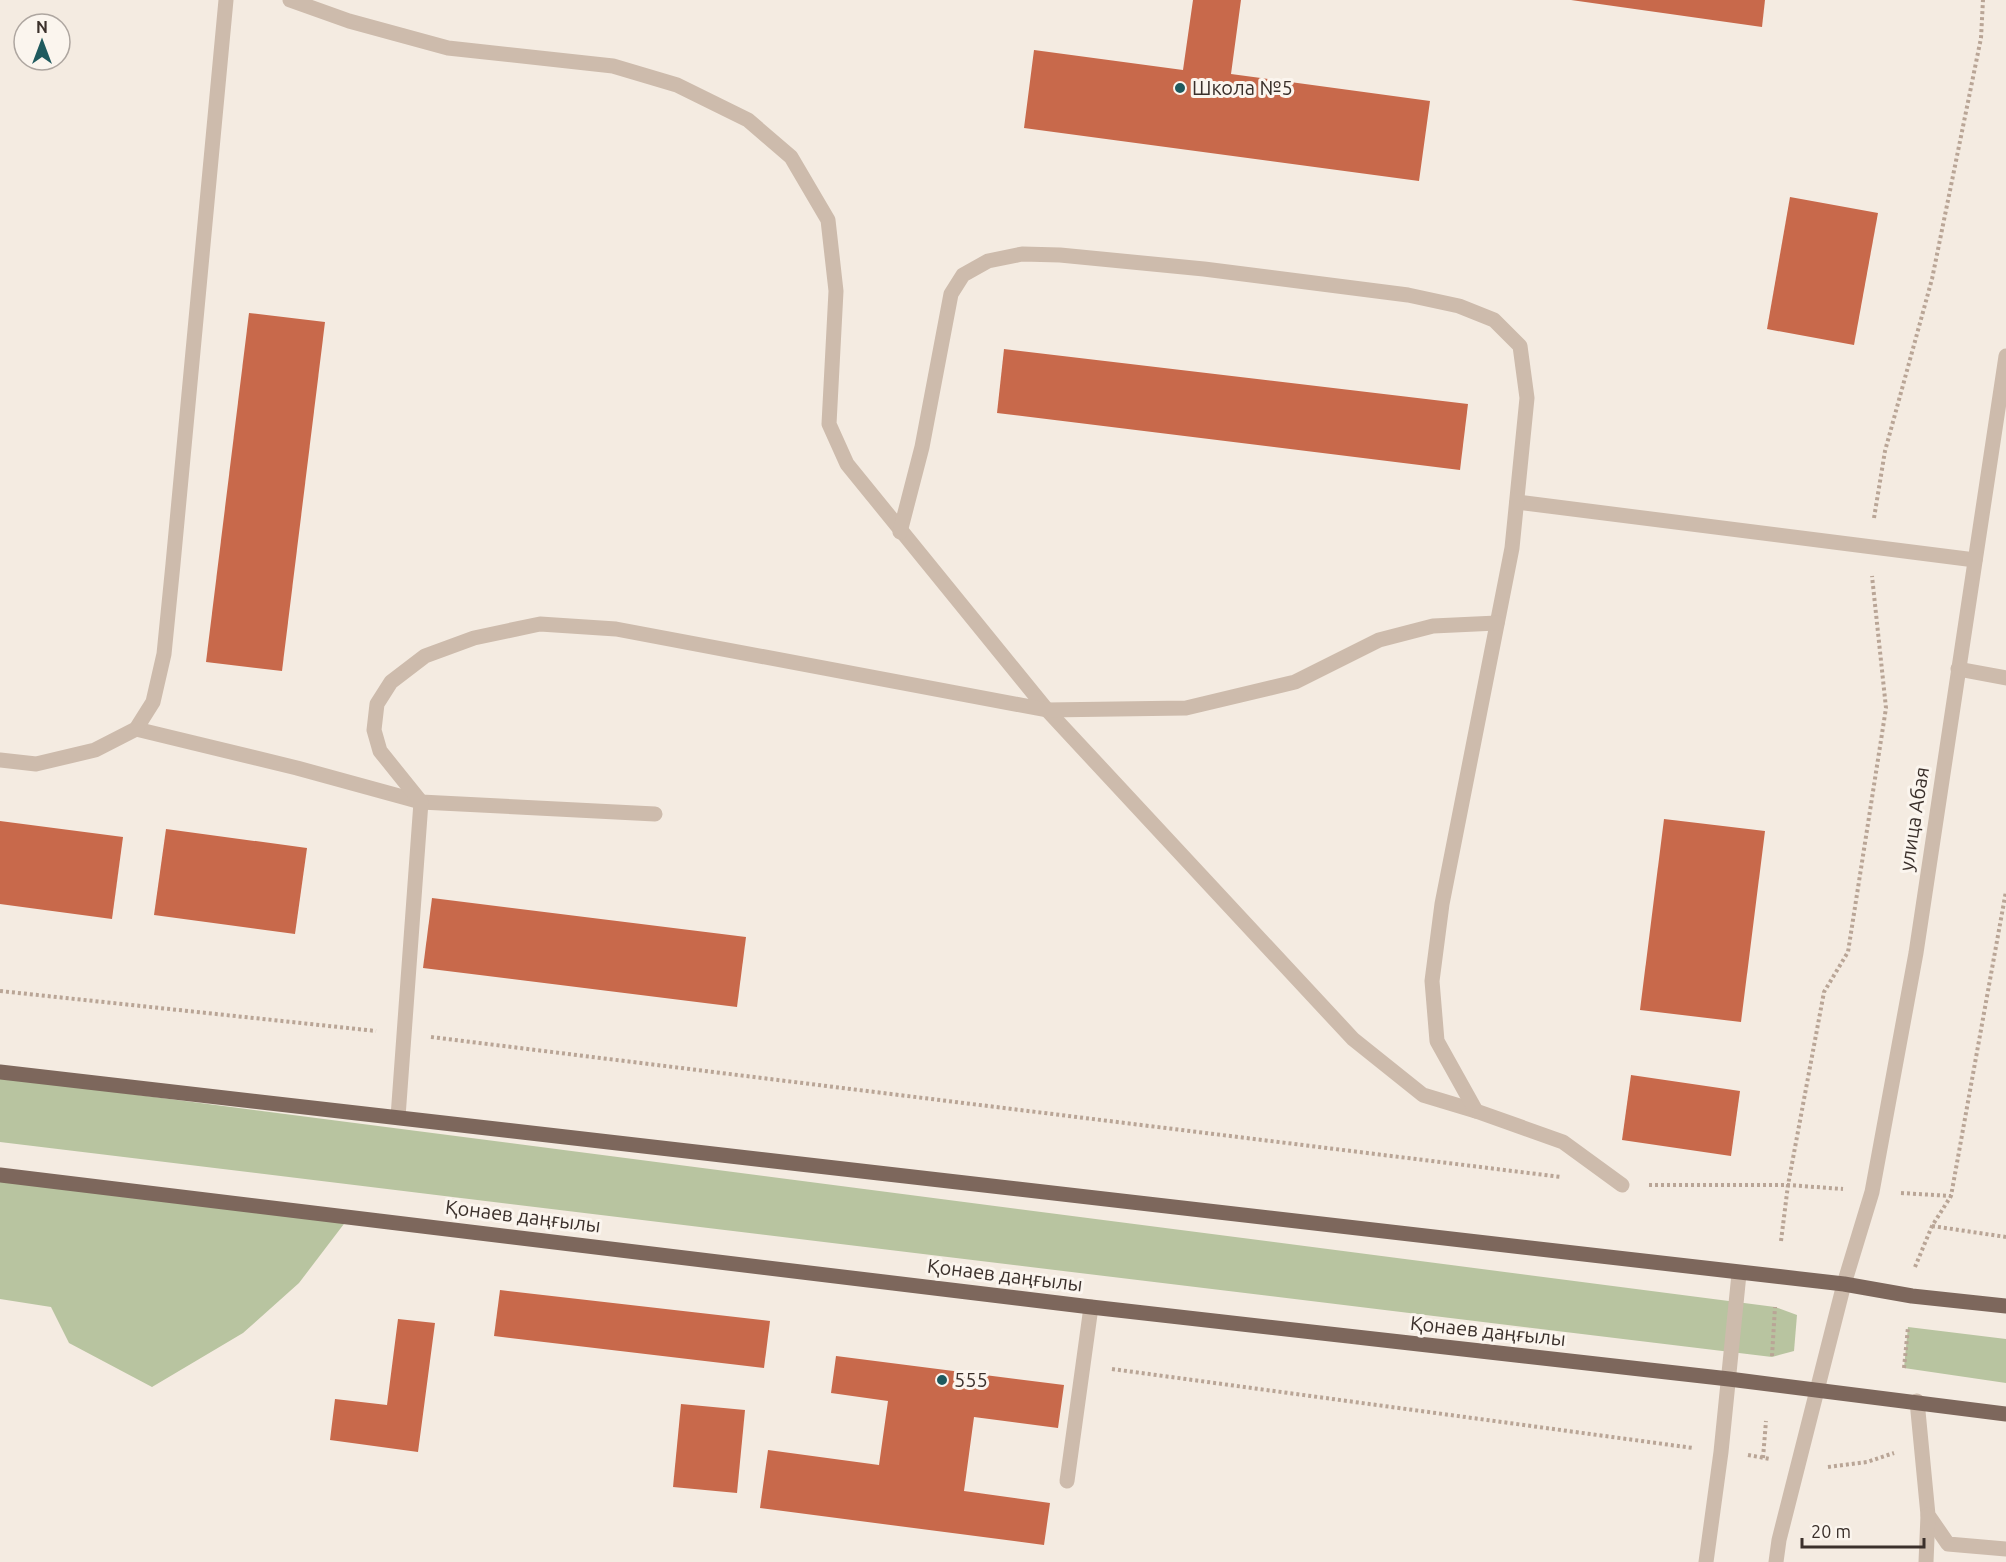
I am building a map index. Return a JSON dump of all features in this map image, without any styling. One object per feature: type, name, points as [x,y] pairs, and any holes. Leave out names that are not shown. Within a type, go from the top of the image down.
[{"type":"main road","points":[[0,1072],[1740,1274],[1844,1284],[1912,1296],[2006,1306]]},
{"type":"main road","name":"Қонаев даңғылы","points":[[0,1175],[1091,1307],[1917,1401],[2006,1414]]},
{"type":"street","points":[[0,760],[36,764],[95,750],[136,729],[153,702],[164,654],[226,0]]},
{"type":"street","points":[[290,0],[349,21],[448,48],[613,66],[677,85],[748,120],[791,157],[828,220],[836,291],[829,424],[847,464],[900,532],[1047,710],[1353,1039],[1423,1095],[1563,1142],[1622,1185]]},
{"type":"street","points":[[900,532],[922,447],[951,294],[963,275],[988,261],[1022,254],[1060,255],[1204,269],[1408,295],[1459,306],[1494,320],[1520,346],[1527,398],[1512,548],[1442,904],[1432,981],[1437,1041],[1476,1111]]},
{"type":"street","name":"улица Абая","points":[[1776,1562],[1779,1540],[1844,1284],[1872,1191],[1916,953],[2006,356]]},
{"type":"street","points":[[1517,502],[1975,560]]},
{"type":"street","points":[[398,1117],[421,802],[380,751],[374,730],[377,704],[391,682],[425,656],[474,638],[540,624],[616,629],[1047,710],[1186,708],[1295,682],[1379,640],[1434,626],[1497,624]]},
{"type":"street","points":[[1958,669],[2006,678]]},
{"type":"street","points":[[136,729],[297,768],[421,802],[655,814]]},
{"type":"street","points":[[1706,1562],[1722,1452],[1740,1274]]},
{"type":"street","points":[[1067,1480],[1091,1307]]},
{"type":"street","points":[[1917,1401],[1928,1515],[1926,1562]]},
{"type":"street","points":[[1928,1515],[1948,1544],[2006,1549]]},
{"type":"path","points":[[1781,1241],[1788,1185],[1824,992],[1848,952],[1886,708],[1868,547],[1886,451],[1932,279],[1981,38],[1983,0]]},
{"type":"path","points":[[1915,1267],[1932,1226],[1951,1196],[2006,891]]},
{"type":"path","points":[[0,991],[405,1034],[1563,1177]]},
{"type":"path","points":[[1622,1185],[1788,1185],[1951,1196]]},
{"type":"path","points":[[1932,1226],[2006,1237]]},
{"type":"path","points":[[1772,1357],[1776,1307]]},
{"type":"path","points":[[1904,1368],[1908,1327]]},
{"type":"path","points":[[1084,1365],[1832,1467],[1867,1462],[1895,1453]]},
{"type":"path","points":[[1763,1458],[1766,1421]]},
{"type":"green space","points":[[0,1077],[1775,1307],[1797,1315],[1794,1351],[1772,1357],[0,1142]]},
{"type":"green space","points":[[0,1175],[350,1216],[299,1283],[243,1333],[152,1387],[69,1343],[51,1307],[0,1299]]},
{"type":"green space","points":[[1908,1327],[2006,1339],[2006,1383],[1904,1368]]},
{"type":"building","name":"Школа №5","points":[[1193,0],[1241,0],[1231,74],[1430,101],[1419,181],[1024,128],[1034,50],[1183,70]]},
{"type":"building","points":[[1571,0],[1765,0],[1762,27]]},
{"type":"building","points":[[1790,197],[1878,213],[1854,345],[1767,329]]},
{"type":"building","points":[[249,313],[325,322],[282,671],[206,662]]},
{"type":"building","points":[[1004,349],[1468,404],[1460,470],[997,413]]},
{"type":"building","points":[[1664,819],[1765,831],[1741,1022],[1640,1010]]},
{"type":"building","points":[[0,821],[123,837],[112,919],[0,904]]},
{"type":"building","points":[[166,829],[307,848],[295,934],[154,915]]},
{"type":"building","points":[[432,898],[746,937],[737,1007],[423,968]]},
{"type":"building","points":[[1631,1075],[1740,1091],[1731,1156],[1622,1140]]},
{"type":"building","points":[[500,1290],[770,1321],[764,1368],[494,1336]]},
{"type":"building","points":[[398,1319],[435,1323],[418,1452],[330,1440],[335,1399],[387,1405]]},
{"type":"building","points":[[836,1356],[1064,1385],[1058,1428],[974,1417],[964,1491],[1050,1503],[1044,1545],[760,1508],[768,1450],[879,1465],[888,1401],[831,1393]]},
{"type":"building","points":[[681,1404],[745,1410],[737,1493],[673,1487]]},
{"type":"place","name":"Школа №5","points":[[1180,88]]},
{"type":"place","name":"555","points":[[942,1380]]}]
